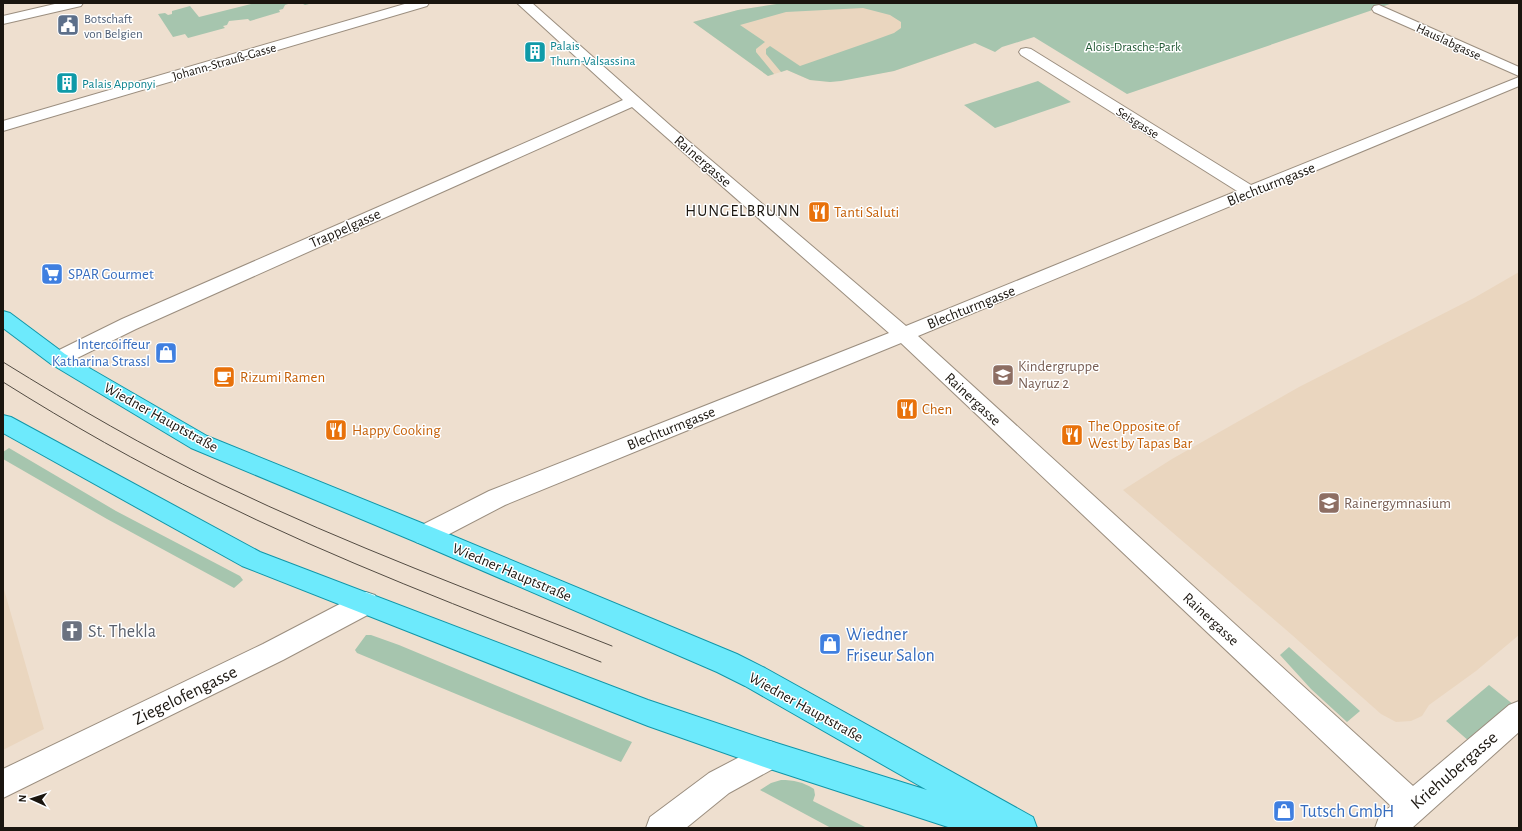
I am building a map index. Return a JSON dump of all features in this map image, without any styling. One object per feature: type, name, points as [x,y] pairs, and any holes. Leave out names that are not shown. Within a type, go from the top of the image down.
[{"type":"main road","name":"Wiedner Hauptstraße","points":[[3,318],[58,359],[199,442],[727,663],[756,677],[1022,828]]},
{"type":"main road","points":[[3,423],[251,559],[648,714],[770,755],[998,828]]},
{"type":"street","points":[[3,20],[76,3]]},
{"type":"street","name":"Johann-Strauß-Gasse","points":[[3,126],[422,3]]},
{"type":"street","name":"Rainergasse","points":[[524,3],[633,101],[903,334],[1413,806]]},
{"type":"street","name":"Hauslabgasse","points":[[1379,9],[1519,72]]},
{"type":"street","name":"Seisgasse","points":[[1026,52],[1250,192]]},
{"type":"street","name":"Blechturmgasse","points":[[424,535],[497,498],[903,334],[1519,81]]},
{"type":"street","name":"Trappelgasse","points":[[58,359],[129,324],[633,101]]},
{"type":"street","name":"Ziegelofengasse","points":[[3,784],[273,652],[366,603]]},
{"type":"street","name":"Kriehubergasse","points":[[1390,828],[1413,806],[1519,714]]},
{"type":"street","points":[[661,828],[719,783],[770,755]]},
{"type":"shaded area","points":[[783,3],[971,3],[975,43],[894,71],[830,82],[810,80],[787,70],[768,76],[693,22],[738,10]]},
{"type":"shaded area","name":"Rainergymnasium","points":[[1519,272],[1519,635],[1476,671],[1429,705],[1422,716],[1411,721],[1396,722],[1381,714],[1292,635],[1123,490],[1172,459],[1299,387],[1474,298]]},
{"type":"shaded area","points":[[3,586],[44,729],[3,750]]},
{"type":"green space","points":[[255,3],[292,3],[285,5],[283,9],[279,10],[280,12],[250,21],[248,19],[229,21],[227,25],[223,26],[225,28],[188,38],[185,34],[173,37],[158,14],[172,14],[172,11],[190,6],[199,17]]},
{"type":"green space","points":[[298,3],[313,3],[305,5]]},
{"type":"green space","name":"Alois-Drasche-Park","points":[[783,3],[1393,3],[1127,94],[1034,37],[1002,47],[995,52],[975,43],[894,71],[830,82],[810,80],[787,70],[781,72],[766,54],[766,49],[770,46],[800,66],[894,33],[901,28],[901,22],[890,15],[863,8],[786,12],[740,25],[765,42],[756,49],[756,52],[774,74],[768,76],[693,22],[738,10]]},
{"type":"green space","points":[[1038,81],[1071,102],[995,128],[964,105]]},
{"type":"green space","points":[[9,448],[116,511],[240,576],[243,580],[234,588],[107,519],[3,459],[3,452]]},
{"type":"green space","points":[[366,635],[371,635],[399,645],[632,742],[621,762],[357,653],[355,650]]},
{"type":"green space","points":[[1289,647],[1360,711],[1347,722],[1311,689],[1280,655]]},
{"type":"green space","points":[[1489,685],[1514,705],[1470,742],[1446,721]]},
{"type":"green space","points":[[781,780],[798,782],[814,789],[815,795],[813,801],[867,828],[831,828],[760,790],[771,783]]},
{"type":"tram line","points":[[3,362],[138,441],[221,484],[317,528],[612,646]]},
{"type":"tram line","points":[[3,382],[53,413],[130,457],[257,520],[403,584],[601,662]]},
{"type":"place","name":"Botschaft von Belgien","points":[[68,25]]},
{"type":"place","name":"Palais Thurn-Valsassina","points":[[535,52]]},
{"type":"place","name":"Palais Apponyi","points":[[67,83]]},
{"type":"place","name":"Tanti Saluti","points":[[819,212]]},
{"type":"place","name":"SPAR Gourmet","points":[[52,274]]},
{"type":"place","name":"Intercoiffeur Katharina Strassl","points":[[166,353]]},
{"type":"place","name":"Kindergruppe Nayruz 2","points":[[1003,375]]},
{"type":"place","name":"Rizumi Ramen","points":[[224,377]]},
{"type":"place","name":"Chen","points":[[907,409]]},
{"type":"place","name":"Happy Cooking","points":[[336,430]]},
{"type":"place","name":"The Opposite of West by Tapas Bar","points":[[1072,435]]},
{"type":"place","name":"Rainergymnasium","points":[[1329,503]]},
{"type":"place","name":"St. Thekla","points":[[72,631]]},
{"type":"place","name":"Wiedner Friseur Salon","points":[[830,644]]},
{"type":"place","name":"Tutsch GmbH","points":[[1284,811]]},
{"type":"district","name":"HUNGELBRUNN","points":[[743,210]]}]
